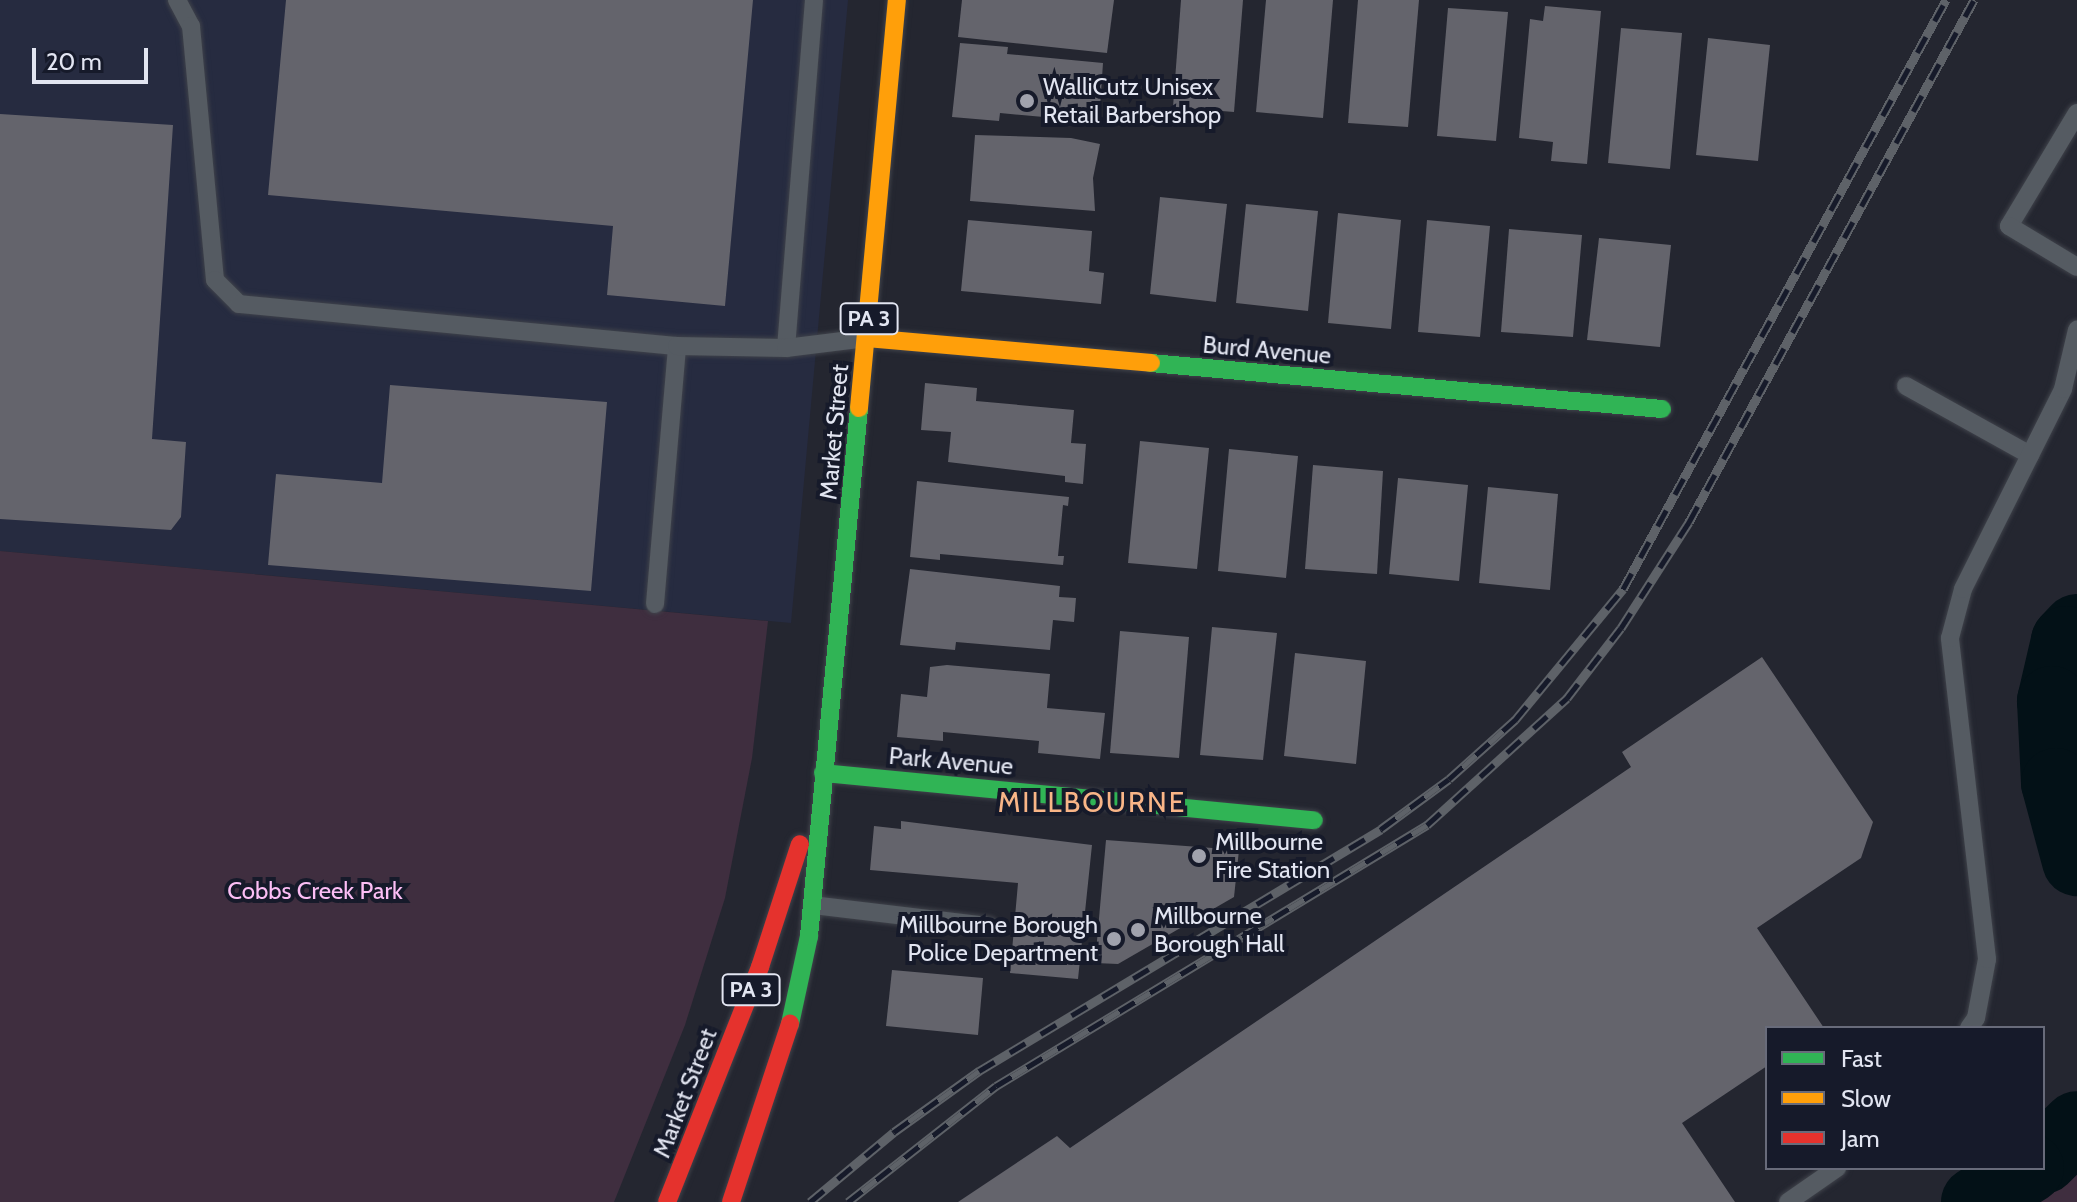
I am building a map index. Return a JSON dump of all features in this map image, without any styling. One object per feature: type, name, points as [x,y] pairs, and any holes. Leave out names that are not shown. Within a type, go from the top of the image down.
[{"type":"main road","name":"Market Street","points":[[731,1202],[786,1042],[812,905],[897,0]]},
{"type":"main road","name":"Burd Avenue","points":[[867,338],[1662,409]]},
{"type":"main road","name":"Market Street","points":[[667,1202],[760,967],[823,773]]},
{"type":"main road","name":"Park Avenue","points":[[823,773],[1314,820]]},
{"type":"lane","points":[[177,0],[191,26],[215,280],[239,304],[677,346],[786,348],[867,338]]},
{"type":"lane","points":[[786,348],[814,0]]},
{"type":"lane","points":[[2077,113],[2009,226],[2077,267]]},
{"type":"lane","points":[[1970,1026],[1976,1018],[1987,959],[1950,638],[1963,589],[2030,455],[2070,389],[2077,330]]},
{"type":"lane","points":[[655,604],[677,346]]},
{"type":"lane","points":[[1906,386],[2030,455]]},
{"type":"lane","points":[[812,905],[989,926]]},
{"type":"lane","points":[[1788,1202],[1834,1170]]},
{"type":"shaded area","points":[[0,0],[848,0],[791,623],[0,551]]},
{"type":"green space","name":"Cobbs Creek Park","points":[[0,551],[768,621],[752,758],[725,898],[685,1025],[614,1202],[0,1202]]},
{"type":"green space","points":[[2077,631],[2077,833],[2052,701],[2066,641]]},
{"type":"green space","points":[[2077,1119],[2077,1202],[1985,1202],[2029,1170],[2045,1170],[2045,1159],[2060,1148]]},
{"type":"building","points":[[286,0],[753,0],[725,306],[607,295],[613,226],[268,195]]},
{"type":"building","points":[[962,0],[1114,0],[1107,53],[958,37]]},
{"type":"building","points":[[1181,0],[1243,0],[1234,112],[1173,107]]},
{"type":"building","points":[[1266,0],[1333,0],[1323,118],[1256,112]]},
{"type":"building","points":[[1358,0],[1419,0],[1408,127],[1348,123]]},
{"type":"building","points":[[1545,6],[1601,11],[1587,164],[1551,161],[1553,142],[1519,138],[1530,19],[1543,21]]},
{"type":"building","points":[[1448,8],[1508,12],[1496,141],[1437,136]]},
{"type":"building","points":[[1621,28],[1682,33],[1670,169],[1608,163]]},
{"type":"building","points":[[1708,38],[1770,45],[1758,161],[1696,155]]},
{"type":"building","points":[[960,43],[1008,47],[1007,54],[1103,63],[1099,122],[1000,113],[999,121],[952,117]]},
{"type":"building","points":[[0,114],[173,125],[152,439],[186,442],[181,517],[171,530],[0,519]]},
{"type":"building","points":[[975,135],[1071,138],[1100,144],[1093,178],[1095,211],[970,201]]},
{"type":"building","points":[[1160,197],[1227,204],[1216,302],[1150,294]]},
{"type":"building","points":[[1246,204],[1318,211],[1308,311],[1236,303]]},
{"type":"building","points":[[1338,213],[1401,220],[1391,329],[1328,323]]},
{"type":"building","points":[[968,220],[1092,231],[1089,271],[1104,273],[1101,304],[961,291]]},
{"type":"building","points":[[1427,220],[1490,226],[1480,337],[1418,332]]},
{"type":"building","points":[[1509,229],[1582,235],[1573,337],[1501,332]]},
{"type":"building","points":[[1599,238],[1671,245],[1660,347],[1587,340]]},
{"type":"building","points":[[925,383],[977,388],[976,401],[1074,410],[1071,443],[1086,444],[1083,484],[1065,482],[1065,476],[948,462],[951,432],[921,430]]},
{"type":"building","points":[[390,385],[607,402],[591,591],[268,565],[276,474],[382,483]]},
{"type":"building","points":[[1140,441],[1209,448],[1197,569],[1128,563]]},
{"type":"building","points":[[1229,449],[1298,456],[1286,578],[1218,571]]},
{"type":"building","points":[[1313,465],[1383,471],[1377,574],[1305,569]]},
{"type":"building","points":[[1398,478],[1468,485],[1459,581],[1389,574]]},
{"type":"building","points":[[917,481],[1069,497],[1068,506],[1063,505],[1058,556],[1064,556],[1063,565],[940,554],[940,560],[910,557]]},
{"type":"building","points":[[1488,487],[1558,494],[1550,590],[1479,583]]},
{"type":"building","points":[[910,569],[1060,586],[1059,597],[1076,598],[1074,622],[1053,620],[1050,650],[956,642],[955,650],[900,645]]},
{"type":"building","points":[[1212,627],[1277,633],[1263,760],[1200,755]]},
{"type":"building","points":[[1120,631],[1189,637],[1179,758],[1110,753]]},
{"type":"building","points":[[1295,653],[1366,661],[1356,764],[1284,756]]},
{"type":"building","points":[[1762,657],[1873,822],[1861,858],[1757,928],[1823,1026],[1765,1026],[1765,1067],[1682,1123],[1735,1202],[958,1202],[1057,1136],[1070,1148],[1631,767],[1622,752]]},
{"type":"building","points":[[947,665],[1050,674],[1047,708],[1105,713],[1100,759],[1038,753],[1039,741],[943,732],[943,741],[897,737],[901,694],[927,697],[930,667]]},
{"type":"building","points":[[901,821],[1092,845],[1078,979],[1010,973],[1018,883],[870,870],[874,826],[901,829]]},
{"type":"building","name":"Millbourne Borough Hall","points":[[1106,840],[1239,850],[1234,897],[1118,964],[1095,963]]},
{"type":"building","points":[[892,970],[983,978],[978,1035],[886,1026]]},
{"type":"waterway","points":[[2077,629],[2066,641],[2052,701],[2056,783],[2077,861]]},
{"type":"waterway","points":[[2045,1157],[2077,1126]]},
{"type":"waterway","points":[[1976,1202],[2026,1170]]},
{"type":"railway","points":[[810,1202],[894,1132],[979,1071],[1381,829],[1449,779],[1515,720],[1623,589],[1946,0]]},
{"type":"railway","points":[[848,1202],[996,1086],[1427,825],[1567,698],[1621,628],[1689,522],[1974,0]]},
{"type":"traffic: fast","points":[[1151,363],[1662,409]]},
{"type":"traffic: fast","points":[[790,1024],[809,936],[859,408]]},
{"type":"traffic: fast","points":[[823,773],[1314,820]]},
{"type":"traffic: slow","points":[[859,408],[897,0]]},
{"type":"traffic: slow","points":[[867,338],[1151,363]]},
{"type":"traffic: jam","points":[[667,1202],[760,967],[800,844]]},
{"type":"traffic: jam","points":[[731,1202],[790,1024]]},
{"type":"place","name":"WalliCutz Unisex Retail Barbershop","points":[[1027,101]]},
{"type":"place","name":"Millbourne Fire Station","points":[[1199,856]]},
{"type":"place","name":"Millbourne Borough Hall","points":[[1138,930]]},
{"type":"place","name":"Millbourne Borough Police Department","points":[[1114,939]]},
{"type":"district","name":"MILLBOURNE","points":[[1092,802]]}]
